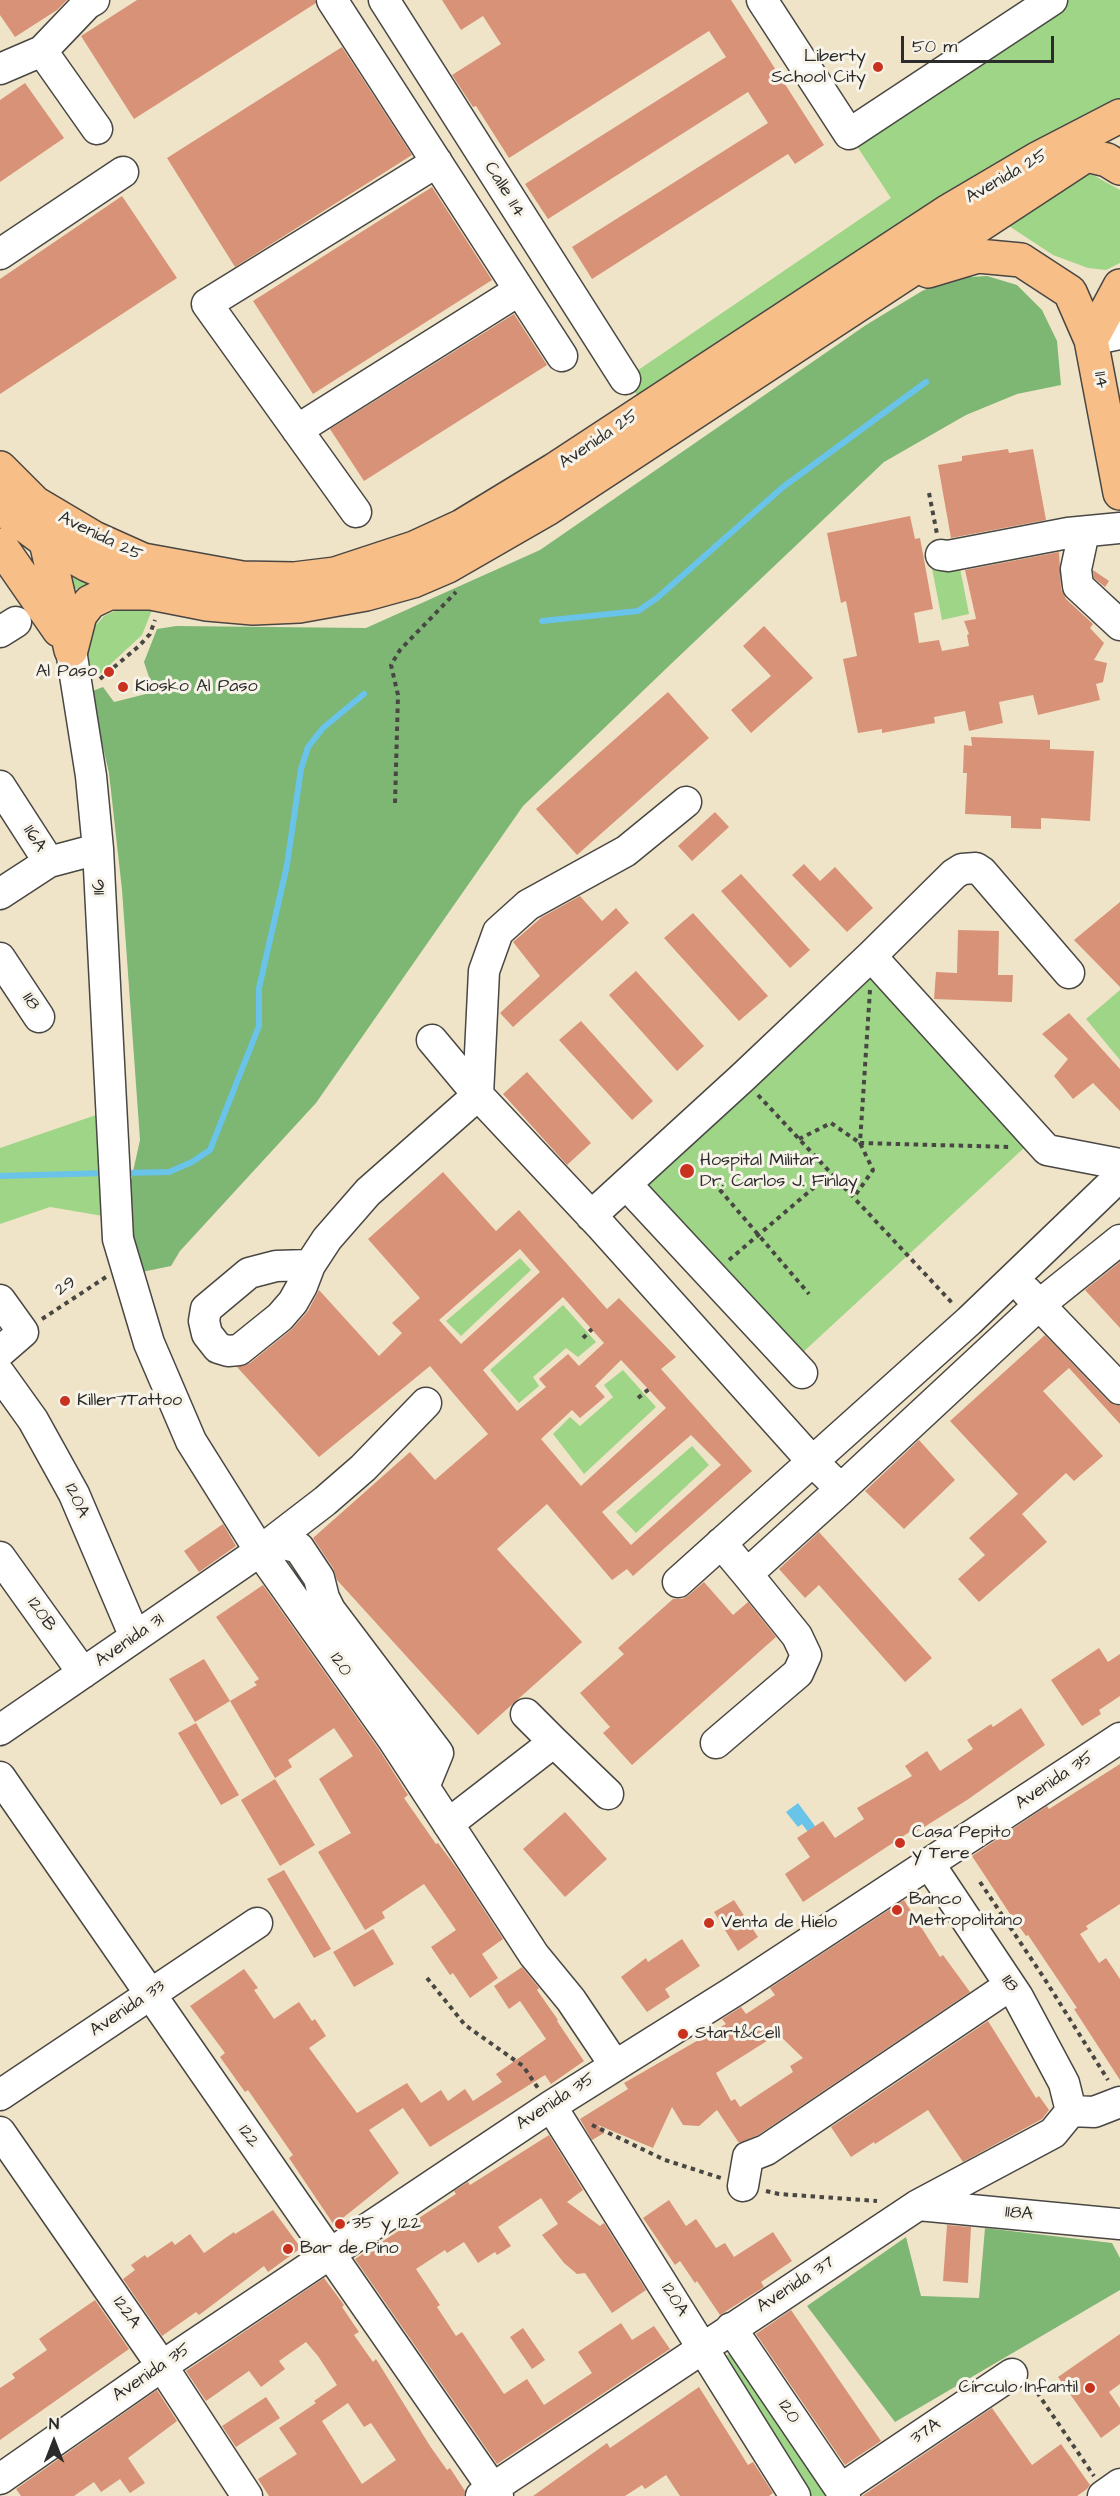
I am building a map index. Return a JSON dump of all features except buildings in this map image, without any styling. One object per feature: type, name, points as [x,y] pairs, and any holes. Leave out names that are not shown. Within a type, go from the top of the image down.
[{"type":"main road","name":"Avenida 25","points":[[35,503],[94,538],[143,560],[242,578],[294,579],[335,574],[414,548],[462,526],[554,470],[947,212],[1037,159],[1120,116]]},
{"type":"main road","name":"Avenida 25","points":[[0,507],[49,552],[88,565],[158,594],[207,603],[253,608],[298,606],[366,594],[413,581],[448,566],[548,509],[1086,155],[1120,140]]},
{"type":"main road","points":[[1037,159],[1070,153],[1107,160],[1120,168]]},
{"type":"main road","points":[[897,281],[978,256],[1021,260],[1070,292],[1088,294],[1106,290],[1120,279]]},
{"type":"main road","points":[[1106,337],[1120,286]]},
{"type":"main road","name":"114","points":[[1070,292],[1106,337],[1120,493]]},
{"type":"main road","points":[[0,468],[35,503],[49,552],[71,650]]},
{"type":"main road","points":[[8,557],[27,575],[36,575],[45,571],[49,552]]},
{"type":"main road","points":[[8,557],[43,604],[71,650]]},
{"type":"main road","points":[[71,650],[80,615],[90,602],[109,593],[158,594]]},
{"type":"street","points":[[0,69],[42,51],[87,4],[94,0]]},
{"type":"street","points":[[332,0],[562,356]]},
{"type":"street","name":"Calle 114","points":[[384,0],[625,379]]},
{"type":"street","points":[[762,0],[849,134],[1052,0]]},
{"type":"street","points":[[42,51],[97,129]]},
{"type":"street","points":[[356,512],[207,304],[437,162]]},
{"type":"street","points":[[0,254],[123,172]]},
{"type":"street","points":[[297,430],[518,291]]},
{"type":"street","points":[[941,555],[948,556],[1068,533],[1120,528]]},
{"type":"street","points":[[1084,532],[1076,569],[1078,586],[1120,625]]},
{"type":"street","name":"116","points":[[71,650],[91,776],[98,849],[112,1127],[121,1252]]},
{"type":"street","name":"116A","points":[[0,786],[49,862]]},
{"type":"street","points":[[310,1265],[327,1239],[368,1192],[478,1095],[484,970],[498,932],[528,905],[626,851],[686,802]]},
{"type":"street","points":[[0,894],[49,862],[98,849]]},
{"type":"street","points":[[591,1216],[742,1078],[954,874],[962,869],[976,868],[982,872],[1070,973]]},
{"type":"street","points":[[871,956],[1047,1150],[1120,1164]]},
{"type":"street","name":"118","points":[[0,958],[39,1017]]},
{"type":"street","points":[[432,1040],[478,1095],[841,1490]]},
{"type":"street","points":[[678,1582],[969,1321],[1120,1176]]},
{"type":"street","points":[[626,1184],[802,1373]]},
{"type":"street","points":[[747,1574],[1040,1305],[1120,1240]]},
{"type":"street","name":"120","points":[[121,1252],[149,1343],[191,1441],[266,1546],[534,1955],[571,2000],[614,2064]]},
{"type":"street","points":[[1014,1278],[1120,1389]]},
{"type":"street","points":[[0,1300],[23,1332],[0,1352]]},
{"type":"street","name":"120A","points":[[0,1374],[33,1420],[74,1494],[135,1637]]},
{"type":"street","name":"Avenida 31","points":[[0,1730],[266,1546],[325,1501],[363,1468],[426,1403]]},
{"type":"street","points":[[716,1743],[798,1673],[806,1655],[797,1636],[722,1543]]},
{"type":"street","points":[[266,1546],[299,1548],[320,1578],[324,1599],[330,1610],[438,1753],[424,1786]]},
{"type":"street","name":"120B","points":[[0,1557],[83,1673]]},
{"type":"street","points":[[526,1714],[608,1794]]},
{"type":"street","name":"Avenida 35","points":[[0,2479],[162,2366],[614,2064],[728,1996],[1120,1738]]},
{"type":"street","points":[[448,1824],[554,1742]]},
{"type":"street","name":"122","points":[[0,1777],[330,2254],[490,2493]]},
{"type":"street","name":"118","points":[[930,1865],[1018,1997],[1064,2083],[1071,2111]]},
{"type":"street","name":"Avenida 33","points":[[0,2095],[257,1923]]},
{"type":"street","points":[[743,2186],[748,2157],[765,2150],[1009,1986]]},
{"type":"street","points":[[571,2000],[598,2025],[628,2037],[678,2025]]},
{"type":"street","points":[[1071,2111],[1094,2112],[1117,2096]]},
{"type":"street","name":"120A","points":[[551,2106],[704,2347],[795,2496]]},
{"type":"street","name":"Avenida 37","points":[[490,2493],[731,2328],[918,2205],[1053,2133],[1071,2111]]},
{"type":"street","name":"122A","points":[[0,2132],[162,2366],[247,2496]]},
{"type":"street","name":"118A","points":[[918,2205],[1120,2224]]},
{"type":"street","name":"120","points":[[731,2328],[843,2493]]},
{"type":"street","name":"37A","points":[[843,2493],[1012,2374]]},
{"type":"path","points":[[929,494],[941,555]]},
{"type":"path","points":[[395,803],[398,695],[391,665],[400,650],[464,584]]},
{"type":"path","points":[[78,689],[103,678],[150,634],[158,594]]},
{"type":"path","points":[[854,1197],[873,1170],[860,1143],[871,956]]},
{"type":"path","points":[[742,1078],[969,1321]]},
{"type":"path","points":[[799,1139],[831,1123],[860,1143],[1047,1150]]},
{"type":"path","points":[[711,1275],[831,1173]]},
{"type":"path","points":[[708,1176],[809,1294]]},
{"type":"path","name":"29","points":[[23,1332],[121,1252]]},
{"type":"path","points":[[583,1338],[592,1329]]},
{"type":"path","points":[[638,1398],[649,1389]]},
{"type":"path","points":[[980,1882],[1044,1978],[1117,2096]]},
{"type":"path","points":[[427,1978],[465,2025],[523,2066],[551,2106]]},
{"type":"path","points":[[1012,2374],[1022,2369],[1109,2491]]},
{"type":"green space","points":[[1052,0],[1120,0],[1120,116],[647,408],[625,379],[891,198],[849,134]]},
{"type":"green space","points":[[1075,174],[1093,175],[1120,190],[1120,263],[1106,270],[1088,268],[1053,255],[1006,224]]},
{"type":"green space","points":[[987,276],[1017,285],[1042,310],[1057,341],[1061,385],[1017,394],[966,415],[884,462],[523,806],[316,1103],[180,1251],[171,1266],[137,1273],[118,1239],[140,1140],[122,890],[109,773],[90,692],[103,687],[114,702],[154,692],[144,662],[157,629],[176,626],[366,628],[540,550],[866,325],[922,291],[954,278]]},
{"type":"green space","points":[[956,548],[969,614],[942,620],[929,553]]},
{"type":"green space","points":[[65,568],[97,584],[68,591]]},
{"type":"green space","points":[[127,608],[152,610],[142,635],[101,673],[81,679],[89,633],[104,616]]},
{"type":"green space","points":[[871,974],[1024,1148],[801,1354],[643,1187]]},
{"type":"green space","points":[[1120,990],[1120,1060],[1086,1019]]},
{"type":"green space","points":[[99,1114],[103,1216],[50,1207],[0,1224],[0,1148]]},
{"type":"green space","points":[[520,1258],[531,1270],[461,1336],[446,1321]]},
{"type":"green space","points":[[563,1305],[596,1342],[578,1357],[566,1348],[533,1377],[539,1386],[519,1403],[490,1370]]},
{"type":"green space","points":[[623,1370],[656,1407],[584,1474],[553,1434],[570,1417],[580,1426],[613,1397],[604,1385]]},
{"type":"green space","points":[[692,1446],[709,1465],[636,1533],[616,1512]]},
{"type":"green space","points":[[985,2228],[1112,2243],[1120,2258],[1120,2290],[895,2422],[807,2306],[906,2237],[921,2296],[979,2298]]},
{"type":"green space","points":[[735,2351],[830,2496],[811,2496],[726,2356]]},
{"type":"water","points":[[798,1803],[815,1826],[808,1832],[802,1824],[798,1827],[786,1812]]},
{"type":"waterway","points":[[542,621],[638,611],[657,598],[783,487],[926,382]]},
{"type":"waterway","points":[[123,1173],[169,1172],[192,1162],[210,1150],[259,1026],[259,988],[287,865],[301,769],[308,747],[323,728],[364,694]]},
{"type":"waterway","points":[[0,1176],[107,1173]]},
{"type":"place","name":"Liberty School City","points":[[878,67]]},
{"type":"place","name":"Al Paso","points":[[109,672]]},
{"type":"place","name":"Kiosko Al Paso","points":[[123,687]]},
{"type":"place","name":"Hospital Militar Dr. Carlos J. Finlay","points":[[687,1171]]},
{"type":"place","name":"Killer7Tattoo","points":[[65,1401]]},
{"type":"place","name":"Casa Pepito y Tere","points":[[900,1843]]},
{"type":"place","name":"Banco Metropolitano","points":[[897,1910]]},
{"type":"place","name":"Venta de Hielo","points":[[709,1923]]},
{"type":"place","name":"Start&Cell","points":[[683,2034]]},
{"type":"place","name":"35 y 122","points":[[340,2224]]},
{"type":"place","name":"Bar de Pino","points":[[288,2249]]},
{"type":"place","name":"Círculo Infantil","points":[[1090,2388]]}]
